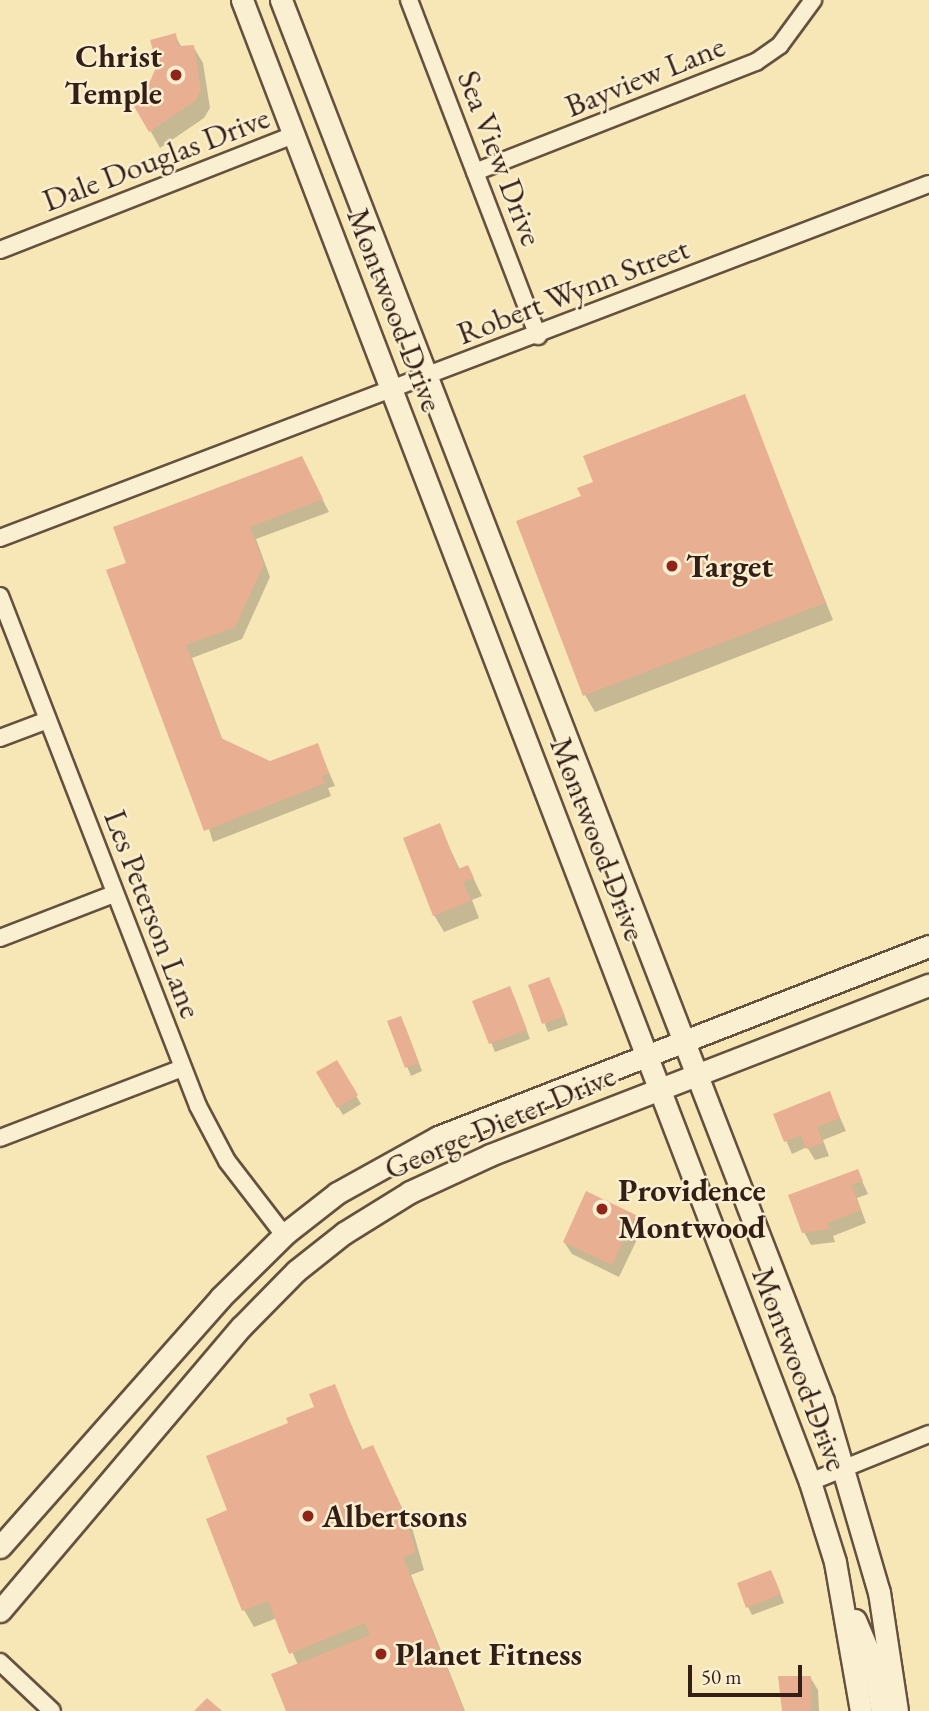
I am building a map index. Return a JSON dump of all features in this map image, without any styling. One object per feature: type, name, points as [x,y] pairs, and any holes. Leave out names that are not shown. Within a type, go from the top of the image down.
[{"type":"main road","name":"Montwood Drive","points":[[242,0],[810,1482],[846,1612],[861,1711]]},
{"type":"main road","name":"Montwood Drive","points":[[281,0],[823,1401],[881,1598],[897,1711]]},
{"type":"main road","points":[[531,749],[564,736]]},
{"type":"main road","name":"George Dieter Drive","points":[[0,1547],[220,1298],[284,1235],[337,1193],[398,1156],[929,946]]},
{"type":"main road","name":"George Dieter Drive","points":[[0,1611],[241,1327],[306,1263],[410,1192],[489,1155],[929,985]]},
{"type":"main road","points":[[284,1235],[306,1263]]},
{"type":"main road","points":[[846,1612],[861,1627],[882,1711]]},
{"type":"street","name":"Sea View Drive","points":[[409,0],[538,336]]},
{"type":"street","name":"Bayview Lane","points":[[475,172],[756,62],[780,45],[813,0]]},
{"type":"street","name":"Dale Douglas Drive","points":[[0,250],[294,135]]},
{"type":"street","name":"Robert Wynn Street","points":[[0,538],[391,387],[538,336],[929,184]]},
{"type":"street","name":"Les Peterson Lane","points":[[0,596],[181,1068],[227,1161],[284,1235]]},
{"type":"street","points":[[0,738],[48,720]]},
{"type":"street","points":[[0,938],[114,894]]},
{"type":"street","points":[[0,1138],[181,1068]]},
{"type":"street","points":[[810,1482],[929,1434]]},
{"type":"street","points":[[0,1662],[52,1711]]},
{"type":"building","name":"Christ Temple","points":[[176,33],[178,46],[194,45],[201,90],[195,101],[149,132],[128,96],[148,86],[157,65],[150,40]]},
{"type":"building","name":"Target","points":[[745,394],[825,603],[583,696],[516,521],[581,496],[577,488],[593,482],[583,456]]},
{"type":"building","points":[[302,456],[323,499],[250,527],[264,564],[235,627],[186,645],[221,738],[270,761],[318,743],[329,773],[322,776],[325,783],[204,831],[106,570],[126,563],[113,527]]},
{"type":"building","points":[[440,823],[458,869],[468,865],[474,878],[463,882],[471,901],[433,916],[403,838]]},
{"type":"building","points":[[549,977],[565,1016],[542,1024],[528,985]]},
{"type":"building","points":[[510,986],[527,1030],[489,1044],[472,1001]]},
{"type":"building","points":[[401,1016],[419,1063],[405,1068],[387,1021]]},
{"type":"building","points":[[337,1060],[358,1095],[337,1108],[316,1072]]},
{"type":"building","points":[[830,1091],[840,1118],[817,1127],[823,1143],[806,1149],[801,1135],[784,1142],[773,1114]]},
{"type":"building","points":[[858,1169],[863,1181],[851,1185],[861,1210],[827,1223],[829,1229],[802,1233],[788,1195]]},
{"type":"building","points":[[586,1191],[636,1215],[612,1265],[563,1242]]},
{"type":"building","name":"Albertsons","points":[[335,1384],[361,1450],[373,1445],[404,1513],[416,1552],[403,1557],[464,1711],[286,1711],[271,1674],[370,1635],[365,1623],[289,1654],[268,1601],[242,1611],[206,1519],[227,1510],[206,1456],[288,1423],[286,1418],[314,1407],[309,1394]]},
{"type":"building","points":[[771,1570],[781,1594],[746,1608],[737,1583]]},
{"type":"building","points":[[778,1676],[811,1676],[811,1711],[782,1711]]},
{"type":"building","points":[[207,1698],[222,1711],[194,1711]]},
{"type":"place","name":"Christ Temple","points":[[176,75]]},
{"type":"place","name":"Target","points":[[672,566]]},
{"type":"place","name":"Providence Montwood","points":[[602,1209]]},
{"type":"place","name":"Albertsons","points":[[308,1516]]},
{"type":"place","name":"Planet Fitness","points":[[381,1654]]}]
